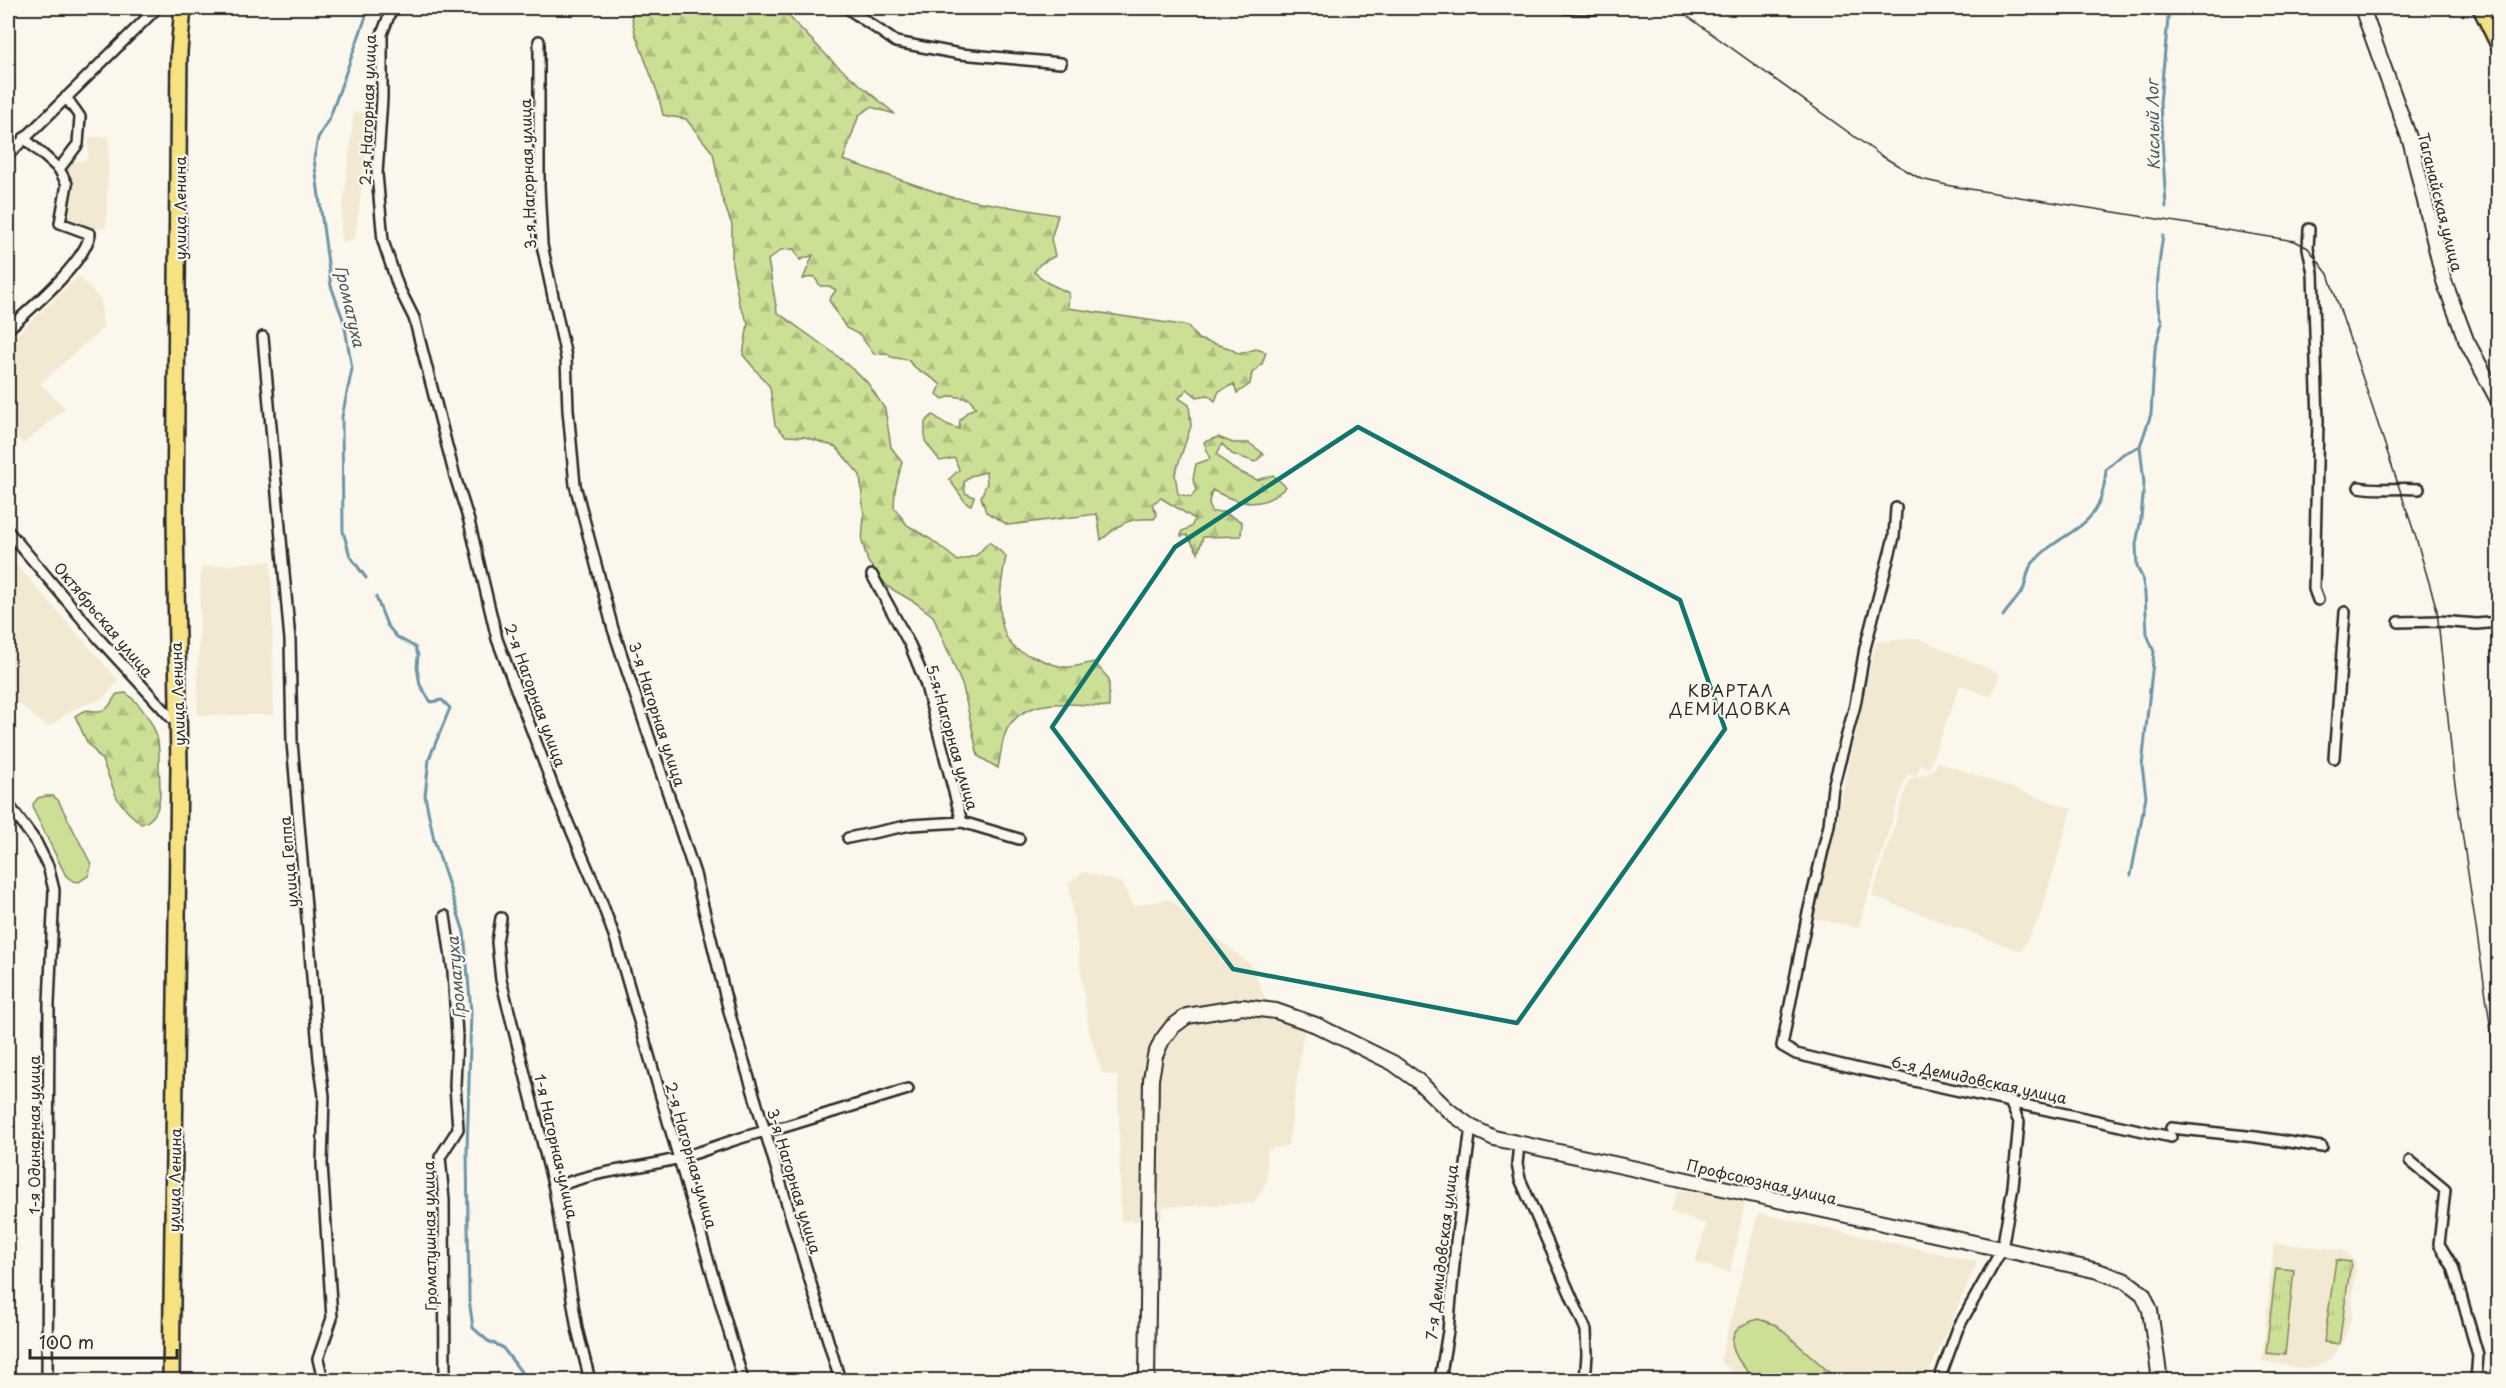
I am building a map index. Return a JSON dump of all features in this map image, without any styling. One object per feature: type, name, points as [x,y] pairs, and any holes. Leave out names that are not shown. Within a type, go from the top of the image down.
[{"type":"main road","name":"улица Ленина","points":[[171,1380],[179,726],[175,505],[179,51],[183,8]]},
{"type":"main road","name":"Таганайская улица","points":[[2362,8],[2411,143],[2444,280],[2466,340],[2499,400]]},
{"type":"main road","points":[[2481,8],[2499,43]]},
{"type":"main road","name":"Профсоюзная улица","points":[[1147,1380],[1151,1079],[1155,1056],[1162,1040],[1172,1027],[1187,1016],[1242,1007],[1276,1011],[1316,1025],[1393,1063],[1418,1081],[1449,1111],[1471,1127],[1494,1138],[2002,1249],[2098,1271],[2126,1281],[2143,1294],[2150,1310],[2160,1380]]},
{"type":"street","points":[[8,155],[157,8]]},
{"type":"street","name":"2-я Нагорная улица","points":[[392,8],[382,34],[382,98],[377,174],[383,241],[398,286],[414,318],[454,473],[469,521],[497,639],[557,797],[615,938],[743,1380]]},
{"type":"street","points":[[847,8],[896,42],[960,54],[1061,63]]},
{"type":"street","points":[[1565,8],[1595,9]]},
{"type":"street","name":"3-я Нагорная улица","points":[[539,42],[539,186],[542,246],[566,357],[575,485],[614,628],[695,874],[730,1015],[840,1380]]},
{"type":"street","points":[[59,169],[78,144],[80,117],[66,97]]},
{"type":"street","points":[[8,329],[74,265],[88,245],[90,234],[60,223],[67,184],[59,169],[24,138]]},
{"type":"street","points":[[2309,229],[2308,248],[2313,273],[2318,400],[2314,589],[2318,600]]},
{"type":"street","name":"улица Геппа","points":[[263,337],[290,640],[293,753],[324,1096],[322,1164],[332,1318],[318,1359],[323,1380]]},
{"type":"street","points":[[2359,487],[2376,490],[2398,486],[2419,489]]},
{"type":"street","name":"6-я Демидовская улица","points":[[1896,508],[1894,537],[1865,648],[1855,705],[1833,787],[1829,825],[1807,917],[1782,1046],[1796,1054],[2010,1102],[2171,1132],[2256,1137],[2322,1147]]},
{"type":"street","name":"Октябрьская улица","points":[[8,531],[100,640],[179,726]]},
{"type":"street","name":"5-я Нагорная улица","points":[[872,575],[910,645],[925,682],[962,822],[1019,839]]},
{"type":"street","points":[[2334,758],[2345,612]]},
{"type":"street","points":[[2399,622],[2477,624],[2499,622]]},
{"type":"street","name":"1-я Одинарная улица","points":[[8,804],[36,842],[48,866],[54,890],[49,1003],[47,1380]]},
{"type":"street","points":[[848,838],[911,825],[962,822]]},
{"type":"street","name":"Громатушная улица","points":[[445,916],[453,971],[457,1036],[455,1086],[458,1129],[440,1157],[444,1200],[446,1380]]},
{"type":"street","name":"1-я Нагорная улица","points":[[501,918],[498,942],[501,980],[554,1188],[578,1329],[590,1380]]},
{"type":"street","points":[[554,1188],[578,1178],[677,1158],[764,1130],[784,1127],[908,1089]]},
{"type":"street","points":[[1939,1380],[1958,1328],[2002,1249],[2013,1187],[2019,1122],[2010,1102]]},
{"type":"street","name":"7-я Демидовская улица","points":[[1440,1380],[1448,1330],[1456,1242],[1471,1127]]},
{"type":"street","points":[[1519,1144],[1517,1164],[1520,1179],[1586,1330],[1585,1380]]},
{"type":"street","points":[[2410,1161],[2445,1190],[2439,1244],[2453,1267],[2478,1355],[2476,1380]]},
{"type":"highlighted area","points":[[1358,427],[1680,600],[1725,729],[1517,1023],[1233,969],[1052,727],[1175,547]]},
{"type":"shaded area","points":[[354,111],[371,115],[355,239],[341,242],[341,222]]},
{"type":"shaded area","points":[[89,137],[109,137],[106,228],[88,230],[63,222],[66,167],[73,162],[87,160]]},
{"type":"shaded area","points":[[79,276],[101,300],[103,328],[40,384],[65,408],[23,444],[8,428],[8,343]]},
{"type":"shaded area","points":[[8,555],[119,681],[102,699],[76,708],[47,727],[17,702],[8,708]]},
{"type":"shaded area","points":[[271,561],[274,715],[197,715],[201,567]]},
{"type":"shaded area","points":[[1917,638],[2000,674],[1991,697],[1960,685],[1929,768],[1920,765],[1916,776],[1907,774],[1858,928],[1814,918],[1876,642]]},
{"type":"shaded area","points":[[1938,762],[2072,809],[2040,916],[2021,951],[1872,896],[1909,779],[1932,772]]},
{"type":"shaded area","points":[[1084,872],[1122,883],[1133,906],[1169,899],[1252,966],[1265,998],[1304,1029],[1288,1146],[1267,1149],[1267,1180],[1254,1203],[1163,1207],[1161,1220],[1121,1221],[1118,1076],[1102,1073],[1089,1032],[1069,883]]},
{"type":"shaded area","points":[[1678,1190],[1702,1192],[1745,1201],[1730,1273],[1695,1262],[1707,1224],[1671,1212]]},
{"type":"shaded area","points":[[1758,1213],[1977,1262],[1926,1380],[1742,1380],[1720,1361]]},
{"type":"shaded area","points":[[2274,1243],[2343,1250],[2356,1262],[2351,1320],[2343,1342],[2332,1358],[2318,1366],[2303,1368],[2262,1361]]},
{"type":"green space","points":[[630,8],[781,8],[833,62],[895,114],[871,107],[859,115],[843,160],[951,197],[1058,215],[1051,239],[1055,256],[1040,264],[1034,272],[1048,283],[1069,293],[1068,308],[1188,326],[1198,339],[1229,348],[1239,354],[1256,349],[1266,352],[1262,364],[1252,373],[1250,384],[1237,393],[1234,384],[1219,391],[1215,401],[1208,395],[1197,397],[1187,389],[1179,398],[1189,405],[1191,426],[1175,474],[1178,494],[1191,497],[1196,490],[1193,479],[1196,464],[1210,459],[1204,442],[1218,437],[1233,443],[1249,443],[1264,454],[1255,462],[1232,454],[1222,444],[1217,454],[1232,468],[1257,480],[1273,475],[1286,487],[1268,500],[1250,503],[1231,499],[1212,490],[1209,502],[1211,512],[1223,512],[1242,522],[1241,536],[1203,537],[1198,553],[1187,535],[1181,536],[1182,531],[1191,527],[1195,519],[1161,498],[1152,504],[1157,515],[1154,519],[1138,519],[1125,523],[1101,540],[1097,514],[1008,525],[986,512],[981,497],[987,483],[986,472],[970,476],[964,482],[965,493],[974,497],[971,505],[966,503],[949,479],[959,470],[955,458],[940,461],[925,441],[925,422],[933,415],[959,429],[960,420],[968,411],[976,408],[970,399],[952,396],[943,399],[937,394],[941,385],[908,360],[891,357],[887,353],[874,354],[860,335],[846,328],[829,300],[836,290],[829,286],[820,286],[814,276],[803,279],[813,255],[800,260],[794,249],[781,250],[768,260],[777,312],[835,354],[867,382],[885,409],[891,447],[902,462],[895,490],[894,507],[907,525],[932,540],[958,561],[977,555],[989,542],[1006,556],[1000,605],[1001,618],[1008,641],[1021,652],[1054,665],[1071,667],[1094,662],[1109,679],[1109,707],[1057,704],[1032,708],[1021,714],[1008,728],[998,768],[978,756],[963,687],[933,616],[888,587],[868,562],[862,541],[864,516],[860,475],[836,447],[805,437],[786,436],[775,425],[770,387],[743,355],[748,323],[739,303],[732,264],[732,225],[721,195],[713,153],[686,119],[663,115],[658,94],[635,33]]},
{"type":"green space","points":[[126,693],[148,717],[159,746],[158,808],[149,820],[141,824],[117,798],[102,760],[87,742],[75,716],[88,710],[104,710],[117,694]]},
{"type":"green space","points":[[53,796],[58,800],[91,864],[89,875],[79,882],[66,876],[34,811],[33,804],[38,798]]},
{"type":"green space","points":[[2336,1260],[2351,1262],[2339,1344],[2324,1342]]},
{"type":"green space","points":[[2276,1268],[2294,1270],[2285,1355],[2266,1353]]},
{"type":"green space","points":[[1758,1319],[1776,1325],[1838,1380],[1757,1380],[1741,1364],[1733,1346],[1733,1338],[1736,1331],[1745,1324]]},
{"type":"waterway","name":"Громатуха","points":[[366,578],[350,556],[343,531],[342,417],[352,369],[344,322],[331,286],[314,159],[318,138],[330,117],[369,8]]},
{"type":"waterway","name":"Кислый Лог","points":[[2166,207],[2160,103],[2169,8]]},
{"type":"waterway","points":[[2131,875],[2146,796],[2142,766],[2154,652],[2147,634],[2145,593],[2142,577],[2137,567],[2136,544],[2144,483],[2140,446],[2151,414],[2155,349],[2162,323],[2157,293],[2163,236]]},
{"type":"waterway","points":[[2003,616],[2023,590],[2032,564],[2044,551],[2090,517],[2103,490],[2106,469],[2123,454],[2140,446]]},
{"type":"waterway","name":"Громатуха","points":[[376,597],[387,625],[397,637],[415,647],[418,655],[420,685],[431,702],[442,700],[450,708],[429,759],[425,796],[434,840],[464,932],[471,1011],[467,1151],[469,1299],[473,1328],[488,1341],[502,1347],[522,1373],[524,1380]]},
{"type":"tram line","points":[[1676,8],[1880,155],[1921,179],[1951,186],[2295,241],[2308,248],[2328,274],[2416,538],[2437,610],[2454,777],[2498,1078]]},
{"type":"district","name":"КВАРТАЛ ДЕМИДОВКА","points":[[1731,699]]}]
